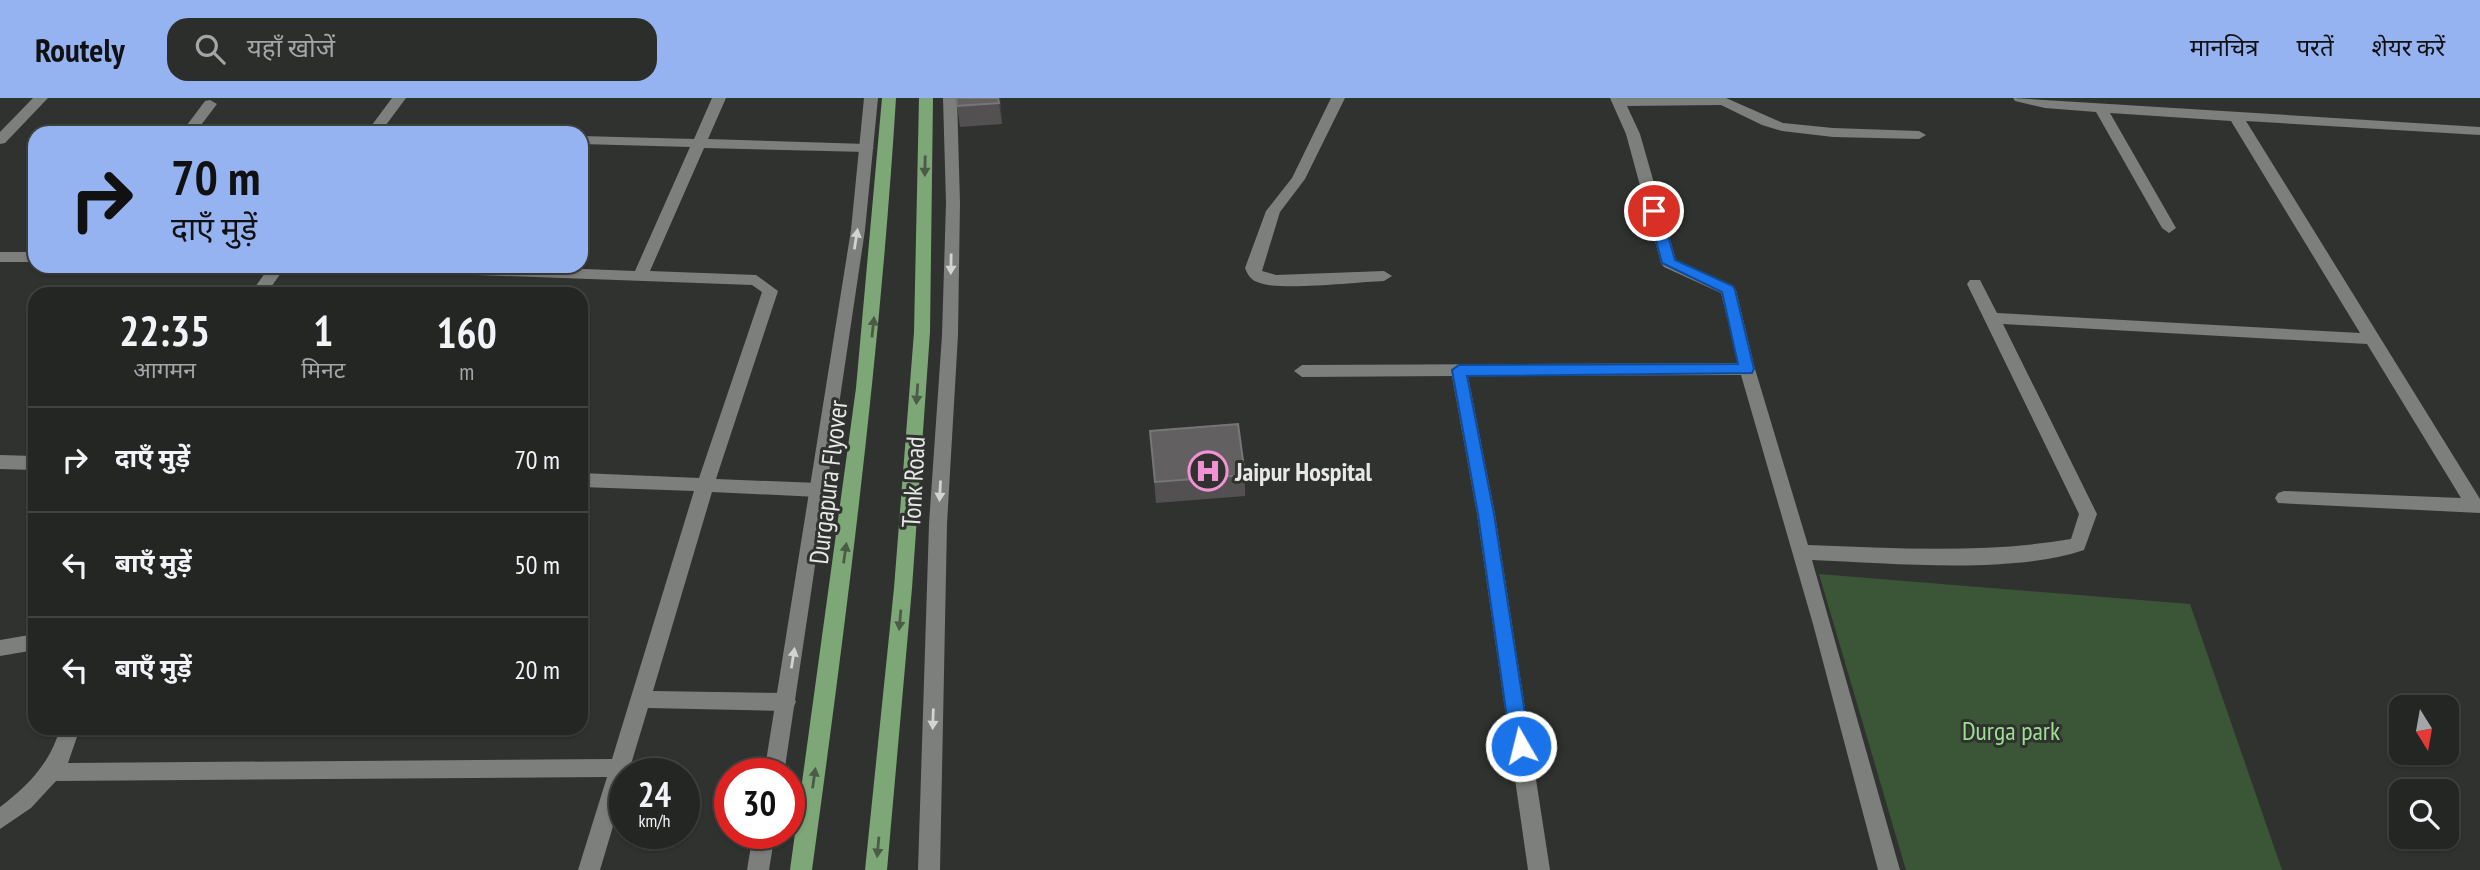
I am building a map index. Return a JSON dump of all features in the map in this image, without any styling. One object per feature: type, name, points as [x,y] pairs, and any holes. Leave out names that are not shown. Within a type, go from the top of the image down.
[{"type":"main road","name":"Durgapura Flyover","points":[[801,870],[860,449],[875,300],[889,98]]},
{"type":"main road","points":[[876,870],[903,588],[922,332],[926,98]]},
{"type":"street","points":[[1,137],[41,98]]},
{"type":"street","points":[[378,126],[398,98]]},
{"type":"street","points":[[640,276],[719,98]]},
{"type":"street","points":[[777,758],[867,148],[871,98]]},
{"type":"street","name":"Tonk Road","points":[[929,870],[938,524],[950,335],[953,203],[950,98]]},
{"type":"street","points":[[1338,98],[1298,179],[1273,211],[1254,268],[1255,275],[1276,281],[1384,276]]},
{"type":"street","points":[[2020,98],[2045,104],[2478,133]]},
{"type":"street","points":[[1889,870],[1747,369],[1728,290],[1669,263],[1633,134],[1618,100],[1722,102],[1738,106],[1779,126],[1820,131],[1919,135]]},
{"type":"street","points":[[193,126],[210,104]]},
{"type":"street","points":[[2100,108],[2169,228]]},
{"type":"street","points":[[2236,117],[2371,340],[2477,506]]},
{"type":"street","points":[[588,140],[867,148]]},
{"type":"street","points":[[0,257],[28,257]]},
{"type":"street","points":[[558,273],[755,280],[770,291],[705,485],[622,758]]},
{"type":"street","points":[[1801,552],[1922,558],[2035,554],[2078,545],[2088,514],[1975,284]]},
{"type":"street","points":[[1992,318],[2371,340]]},
{"type":"street","points":[[1302,371],[1747,369]]},
{"type":"street","points":[[1459,370],[1486,514],[1539,870]]},
{"type":"street","points":[[0,462],[28,463]]},
{"type":"street","points":[[588,480],[818,490]]},
{"type":"street","points":[[2284,498],[2477,506]]},
{"type":"street","points":[[0,648],[28,643]]},
{"type":"street","points":[[639,699],[786,702]]},
{"type":"street","points":[[0,819],[22,804],[53,772],[67,735]]},
{"type":"street","points":[[53,772],[609,768]]},
{"type":"street","points":[[589,870],[609,802]]},
{"type":"street","points":[[758,870],[761,849]]},
{"type":"green space","name":"Durga park","points":[[1819,574],[2190,604],[2282,870],[1906,870]]},
{"type":"building","points":[[956,98],[998,98],[999,103],[957,106]]},
{"type":"building","points":[[1238,424],[1245,475],[1155,482],[1150,431]]},
{"type":"place","name":"Jaipur Hospital","points":[[1208,471]]},
{"type":"route","points":[[1521,746],[1486,514],[1459,370],[1747,369],[1728,290],[1669,263],[1654,211]]}]
